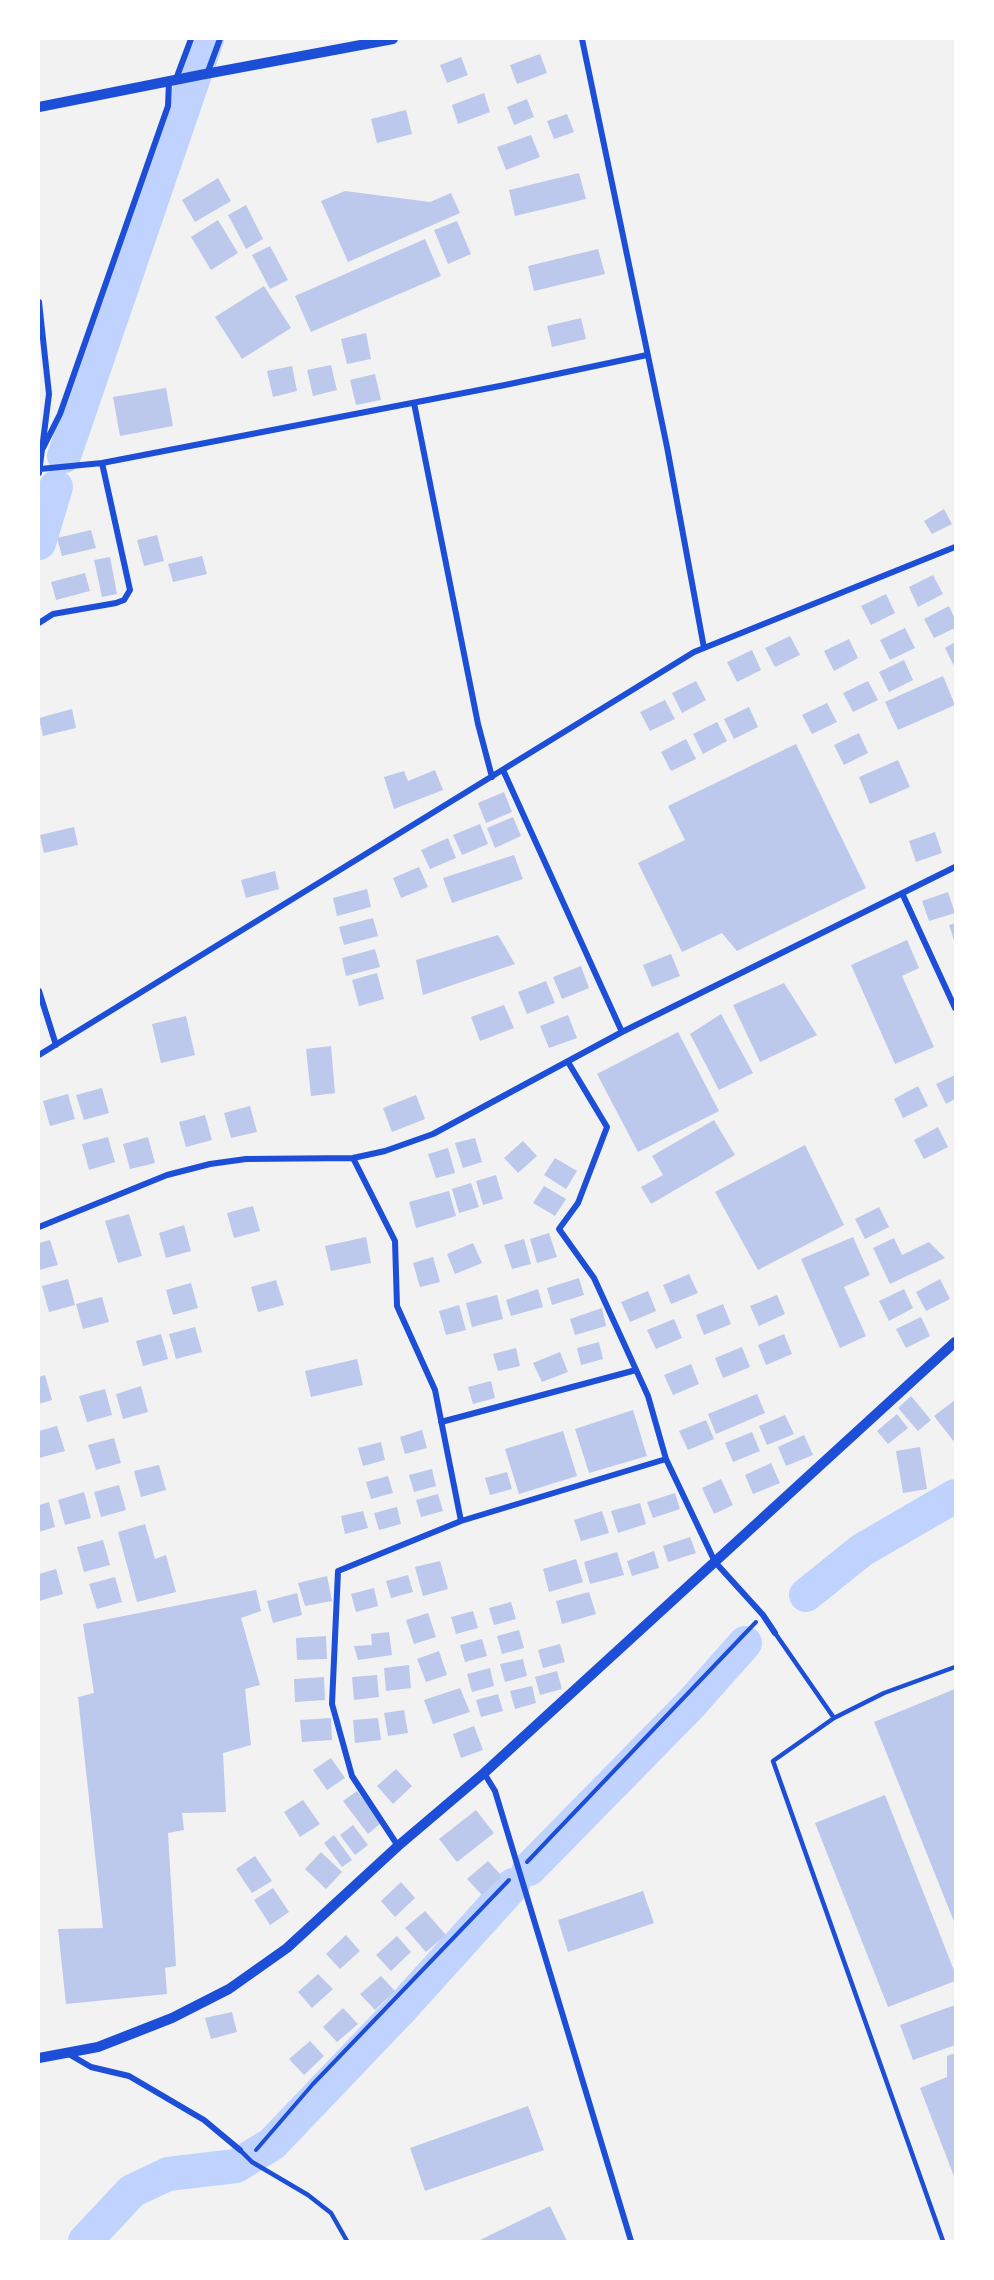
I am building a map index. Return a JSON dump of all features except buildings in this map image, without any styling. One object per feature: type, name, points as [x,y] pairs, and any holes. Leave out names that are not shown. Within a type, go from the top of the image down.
[{"type":"street","points":[[44,448],[60,414],[191,39]]},
{"type":"street","points":[[203,74],[220,39]]},
{"type":"street","points":[[39,107],[393,39]]},
{"type":"street","points":[[582,39],[667,447],[704,648]]},
{"type":"street","points":[[39,302],[49,394],[40,471],[102,463],[647,355]]},
{"type":"street","points":[[414,403],[478,724],[492,777]]},
{"type":"street","points":[[39,623],[53,614],[116,603],[124,600],[130,590],[102,463]]},
{"type":"street","points":[[39,1055],[694,652],[955,547]]},
{"type":"street","points":[[503,770],[622,1032]]},
{"type":"street","points":[[39,1227],[167,1175],[210,1164],[246,1159],[353,1158],[385,1151],[433,1134],[622,1032],[955,867]]},
{"type":"street","points":[[902,893],[955,1008]]},
{"type":"street","points":[[39,991],[56,1045]]},
{"type":"street","points":[[568,1062],[607,1127],[578,1203],[559,1229],[594,1278],[648,1396],[666,1459],[716,1562],[763,1615],[774,1633]]},
{"type":"street","points":[[353,1158],[395,1241],[397,1306],[435,1390],[460,1521]]},
{"type":"street","points":[[39,2058],[98,2047],[172,2018],[229,1989],[287,1948],[398,1846],[484,1773],[955,1342]]},
{"type":"street","points":[[441,1422],[636,1370]]},
{"type":"street","points":[[398,1846],[352,1776],[332,1704],[338,1571],[460,1521],[666,1459]]},
{"type":"street","points":[[484,1773],[495,1791],[517,1871],[630,2241]]},
{"type":"street","points":[[66,2053],[91,2067],[129,2076],[204,2120],[241,2152]]},
{"type":"lane","points":[[774,1633],[834,1718]]},
{"type":"lane","points":[[944,2241],[773,1761],[834,1718],[884,1693],[955,1667]]},
{"type":"lane","points":[[241,2152],[252,2162],[308,2195],[331,2213],[347,2241]]},
{"type":"path","points":[[241,2152],[257,2150],[313,2084],[763,1615]]},
{"type":"waterway","points":[[64,456],[207,39]]},
{"type":"waterway","points":[[39,543],[56,487]]},
{"type":"waterway","points":[[806,1595],[862,1550],[955,1496]]},
{"type":"waterway","points":[[529,1869],[691,1704],[745,1643]]},
{"type":"waterway","points":[[85,2241],[132,2191],[168,2174],[236,2166],[272,2144],[400,2010],[513,1885]]}]
